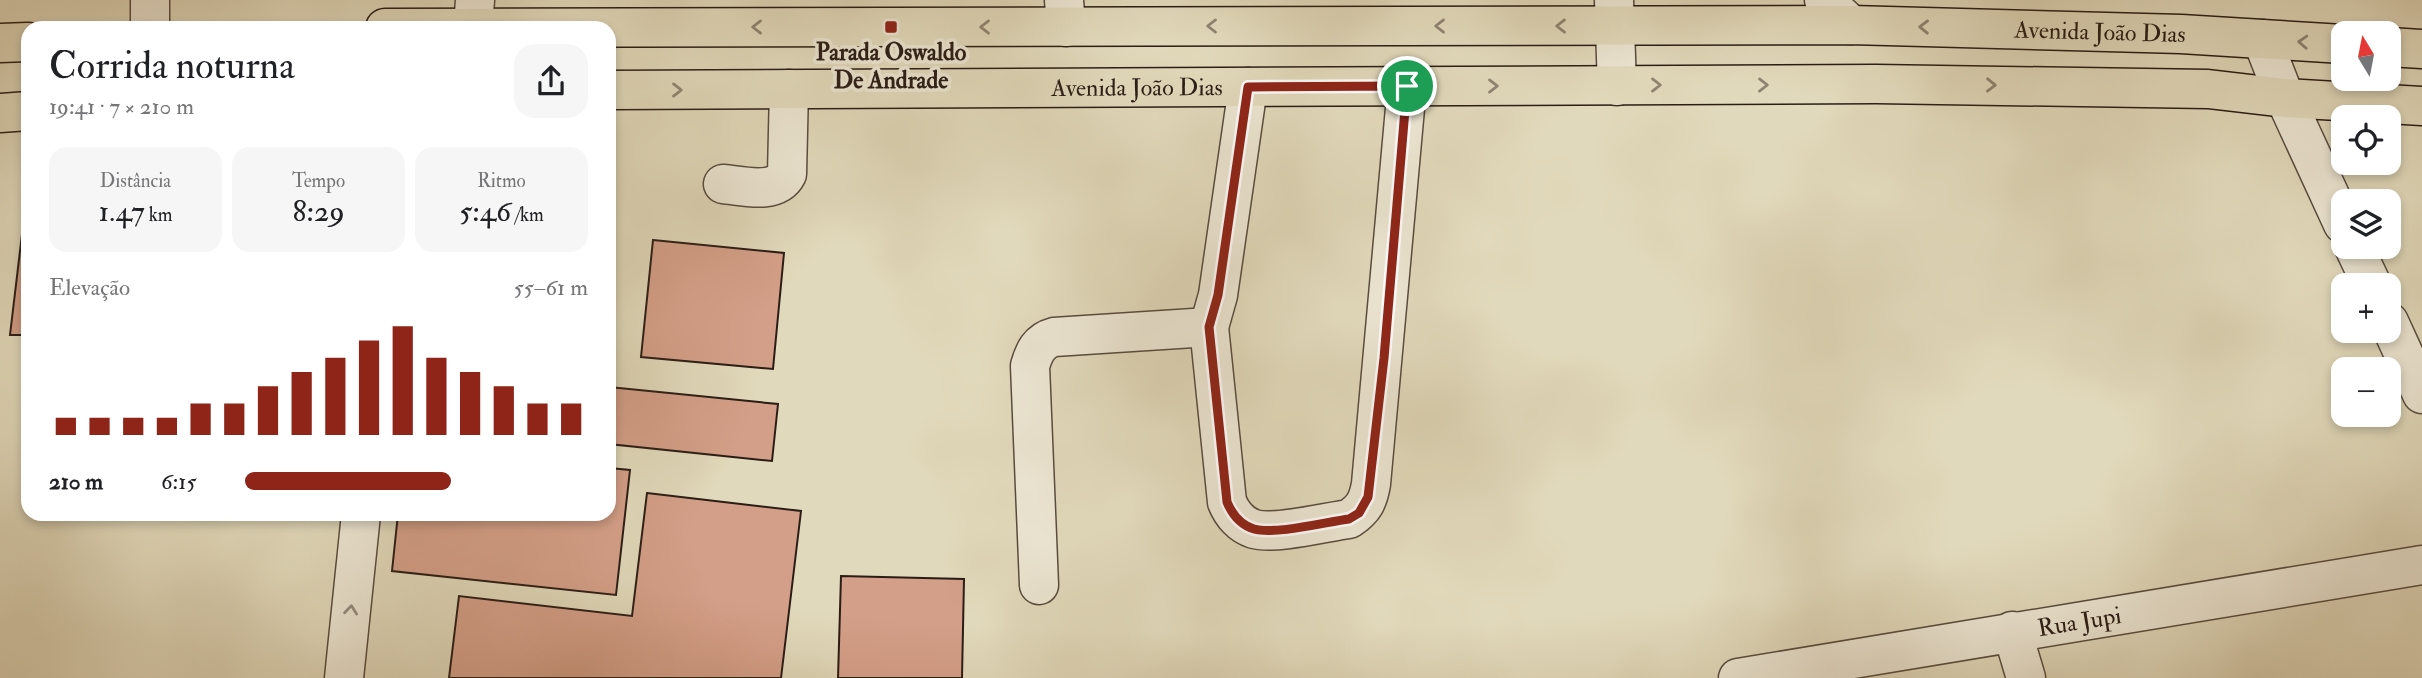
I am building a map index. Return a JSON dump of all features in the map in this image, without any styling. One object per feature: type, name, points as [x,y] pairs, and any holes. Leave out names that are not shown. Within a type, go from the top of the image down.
[{"type":"main road","name":"Avenida João Dias","points":[[616,24],[1065,13],[1838,13],[2331,43]]},
{"type":"main road","points":[[0,43],[21,42]]},
{"type":"main road","points":[[2401,48],[2422,49]]},
{"type":"main road","name":"Avenida João Dias","points":[[616,90],[1876,84],[2208,89],[2285,98],[2422,106]]},
{"type":"main road","points":[[0,113],[21,112]]},
{"type":"street","points":[[150,0],[150,21]]},
{"type":"street","points":[[473,21],[475,0]]},
{"type":"street","points":[[1614,13],[1617,86]]},
{"type":"street","points":[[2262,39],[2285,98],[2331,198]]},
{"type":"street","points":[[1248,87],[1218,295],[1209,327],[1227,502],[1232,512],[1252,529],[1268,531],[1349,519],[1359,513],[1368,497],[1407,86]]},
{"type":"street","points":[[723,184],[770,187],[785,179],[789,89]]},
{"type":"street","points":[[1039,585],[1030,366],[1038,346],[1054,337],[1209,327]]},
{"type":"street","points":[[2399,343],[2422,394]]},
{"type":"street","points":[[344,678],[359,521]]},
{"type":"street","name":"Rua Jupi","points":[[1738,678],[2422,565]]},
{"type":"street","points":[[2012,631],[2026,678]]},
{"type":"building","points":[[653,240],[784,253],[773,369],[641,357]]},
{"type":"building","points":[[21,243],[21,335],[10,335]]},
{"type":"building","points":[[616,388],[778,404],[772,461],[616,445]]},
{"type":"building","points":[[616,469],[630,470],[616,595],[392,571],[397,521],[616,521]]},
{"type":"building","points":[[647,493],[801,511],[781,678],[449,678],[459,596],[632,616]]},
{"type":"building","points":[[841,576],[964,579],[962,678],[838,678]]},
{"type":"place","name":"Parada Oswaldo De Andrade","points":[[891,27]]},
{"type":"route","points":[[1407,86],[1384,358],[1371,484],[1365,506],[1349,519],[1268,531],[1252,529],[1240,521],[1227,502],[1209,327],[1218,295],[1248,87],[1407,86]]}]
